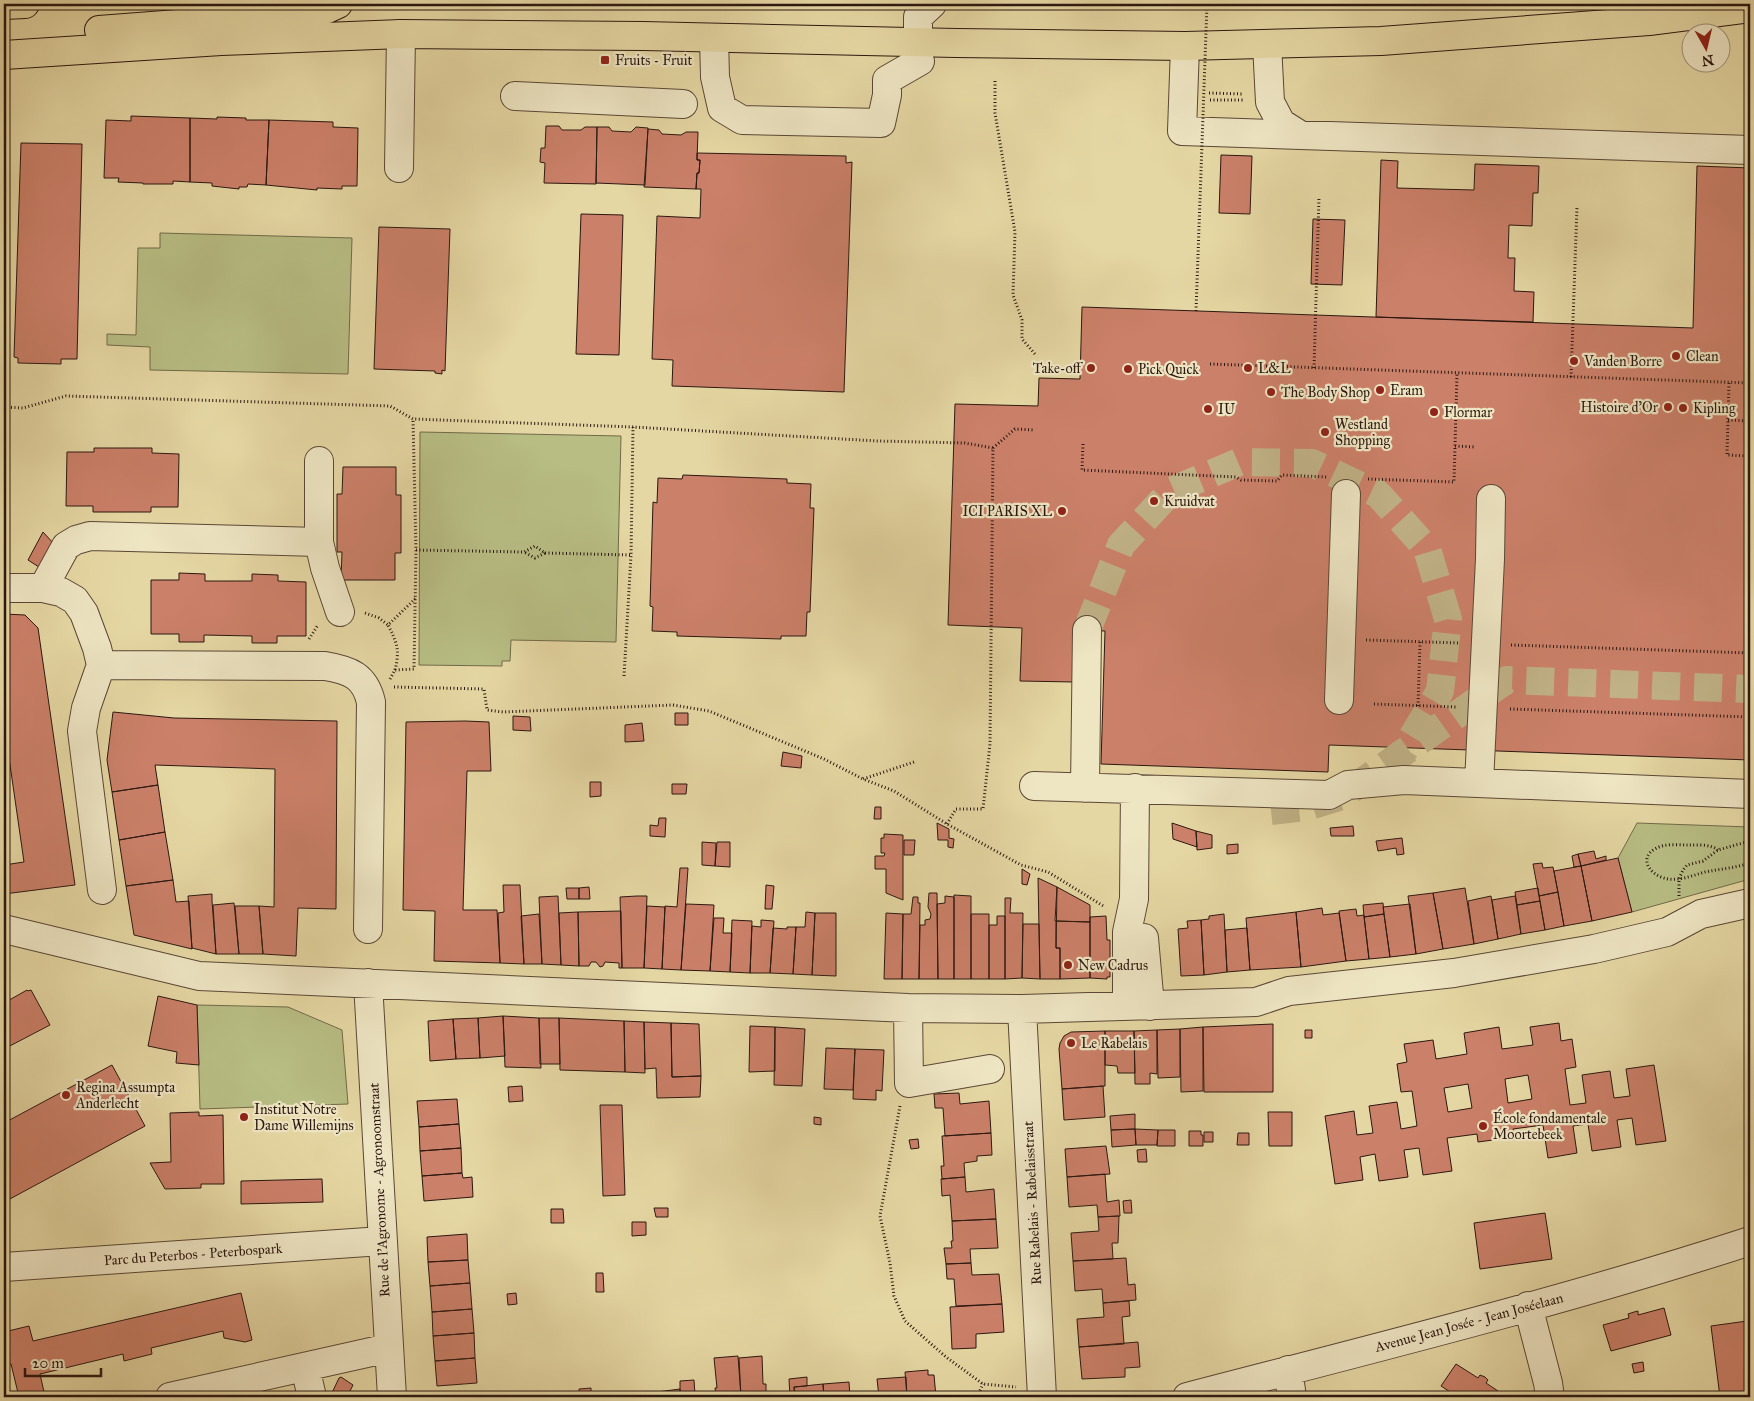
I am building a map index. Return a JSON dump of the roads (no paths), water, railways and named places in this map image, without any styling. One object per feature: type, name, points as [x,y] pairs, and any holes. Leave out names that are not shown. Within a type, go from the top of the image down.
[{"type":"main road","points":[[4,5],[25,4]]},
{"type":"main road","points":[[44,52],[92,31],[268,17],[327,9],[338,4]]},
{"type":"main road","points":[[4,56],[221,41],[401,34],[714,38],[919,51],[1381,41],[1649,21],[1750,8]]},
{"type":"street","points":[[714,38],[715,77],[722,108],[742,120],[881,124],[887,95],[887,80],[919,51],[918,17],[932,4]]},
{"type":"street","points":[[399,168],[401,34]]},
{"type":"street","points":[[1267,44],[1270,102],[1281,123],[1300,135]]},
{"type":"street","points":[[1185,46],[1182,131],[1750,150]]},
{"type":"street","points":[[515,96],[683,104]]},
{"type":"street","points":[[319,461],[319,542],[340,612]]},
{"type":"street","points":[[1339,700],[1345,483]]},
{"type":"street","points":[[1479,783],[1490,559],[1491,499]]},
{"type":"street","points":[[42,588],[66,546],[76,540],[90,536],[319,542]]},
{"type":"street","points":[[4,588],[42,588],[61,592],[75,600],[84,613],[101,664],[86,708],[82,731],[102,890]]},
{"type":"street","points":[[1085,788],[1087,630]]},
{"type":"street","points":[[101,664],[339,668],[349,672],[380,694],[368,929]]},
{"type":"street","points":[[1135,796],[1329,795],[1348,785],[1404,780],[1750,794]]},
{"type":"street","points":[[1034,786],[1085,788],[1135,796],[1272,811]]},
{"type":"street","points":[[1135,796],[1123,905],[1139,1006]]},
{"type":"street","points":[[4,929],[199,976],[908,1008],[1022,1009],[1256,1002],[1289,991],[1454,973],[1594,948],[1667,932],[1701,914],[1750,903]]},
{"type":"street","name":"Rue de l'Agronome - Agronoomstraat","points":[[368,983],[392,1397]]},
{"type":"street","points":[[908,1008],[909,1083],[990,1069]]},
{"type":"street","name":"Rue Rabelais - Rabelaisstraat","points":[[1022,1009],[1042,1393]]},
{"type":"street","name":"Avenue Jean Josée - Jean Joséelaan","points":[[1187,1397],[1667,1268],[1750,1241]]},
{"type":"street","name":"Parc du Peterbos - Peterbospark","points":[[4,1267],[382,1242]]},
{"type":"street","points":[[1528,1306],[1550,1397]]},
{"type":"street","points":[[187,1395],[388,1348]]},
{"type":"street","points":[[305,1367],[312,1397]]},
{"type":"street","points":[[1288,1370],[1292,1397]]},
{"type":"tunnel","points":[[1087,630],[1121,545],[1171,491],[1239,462],[1312,463],[1378,494],[1427,549],[1448,619],[1440,691],[1402,754]]},
{"type":"tunnel","points":[[1271,811],[1307,807],[1342,796],[1506,680],[1750,689]]},
{"type":"place","name":"Fruits - Fruit","points":[[605,60]]},
{"type":"place","name":"Clean","points":[[1676,356]]},
{"type":"place","name":"Vanden Borre","points":[[1574,361]]},
{"type":"place","name":"Take-off","points":[[1091,368]]},
{"type":"place","name":"L&L","points":[[1248,368]]},
{"type":"place","name":"Pick Quick","points":[[1128,369]]},
{"type":"place","name":"Eram","points":[[1380,390]]},
{"type":"place","name":"The Body Shop","points":[[1271,392]]},
{"type":"place","name":"Histoire d'Or","points":[[1668,407]]},
{"type":"place","name":"Kipling","points":[[1683,408]]},
{"type":"place","name":"IU","points":[[1208,409]]},
{"type":"place","name":"Flormar","points":[[1434,412]]},
{"type":"place","name":"Westland Shopping","points":[[1325,432]]},
{"type":"place","name":"Kruidvat","points":[[1154,501]]},
{"type":"place","name":"ICI PARIS XL","points":[[1062,511]]},
{"type":"place","name":"New Cadrus","points":[[1068,965]]},
{"type":"place","name":"Le Rabelais","points":[[1071,1043]]},
{"type":"place","name":"Regina Assumpta Anderlecht","points":[[66,1095]]},
{"type":"place","name":"Institut Notre Dame Willemijns","points":[[244,1117]]},
{"type":"place","name":"École fondamentale Moortebeek","points":[[1483,1126]]}]
